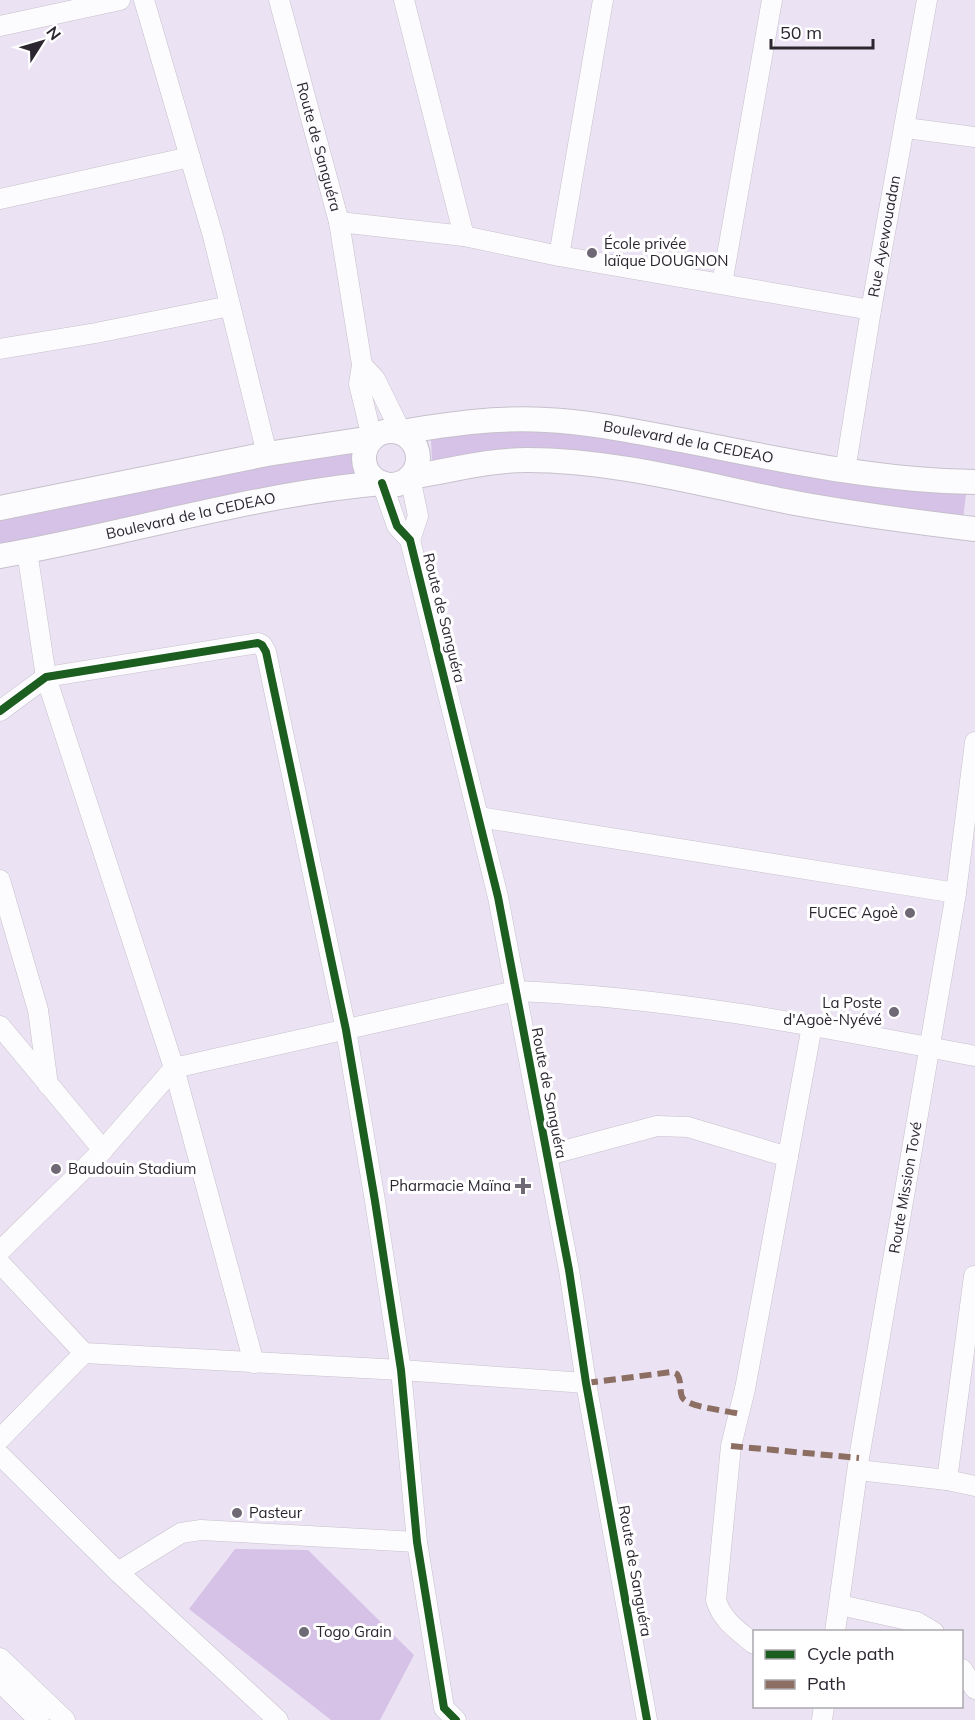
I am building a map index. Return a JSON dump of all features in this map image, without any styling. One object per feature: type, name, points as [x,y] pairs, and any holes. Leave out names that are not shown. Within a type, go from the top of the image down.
[{"type":"main road","name":"Boulevard de la CEDEAO","points":[[401,432],[461,422],[548,420],[602,426],[845,471],[943,482],[975,482]]},
{"type":"main road","points":[[0,508],[267,454],[372,438],[386,431],[401,432],[413,441],[418,456],[415,471],[410,477]]},
{"type":"main road","points":[[372,438],[364,459],[369,474],[382,483],[397,484],[410,477],[500,462],[527,460],[575,463],[661,475],[796,503],[975,529]]},
{"type":"main road","name":"Boulevard de la CEDEAO","points":[[0,556],[339,487],[382,483]]},
{"type":"street","points":[[0,26],[120,0]]},
{"type":"street","points":[[144,0],[213,236],[267,454]]},
{"type":"street","name":"Route de Sanguéra","points":[[279,0],[339,222],[362,365],[359,384],[372,438]]},
{"type":"street","points":[[404,0],[464,236]]},
{"type":"street","points":[[559,256],[603,0]]},
{"type":"street","points":[[722,284],[772,0]]},
{"type":"street","name":"Rue Ayewouadan","points":[[845,471],[871,310],[906,128],[927,0]]},
{"type":"street","points":[[906,128],[975,138]]},
{"type":"street","points":[[0,199],[190,157]]},
{"type":"street","points":[[339,222],[464,236],[559,256],[871,310]]},
{"type":"street","points":[[0,349],[96,333],[230,306]]},
{"type":"street","name":"Route de Sanguéra","points":[[362,365],[375,379],[401,432]]},
{"type":"street","name":"Route de Sanguéra","points":[[410,477],[418,516],[410,540]]},
{"type":"street","name":"Route de Sanguéra","points":[[382,483],[397,526],[410,540],[479,817],[548,1155],[586,1383],[647,1720]]},
{"type":"street","points":[[27,551],[46,677],[174,1068],[254,1363]]},
{"type":"street","points":[[0,711],[46,677],[258,643],[266,652],[346,1030],[401,1370],[417,1542],[444,1716]]},
{"type":"street","name":"Route Mission Tové","points":[[835,1630],[858,1470],[956,893],[975,742]]},
{"type":"street","points":[[479,817],[956,893]]},
{"type":"street","points":[[0,880],[38,1010],[48,1085]]},
{"type":"street","points":[[0,1251],[102,1150],[174,1068],[516,991],[618,998],[812,1026],[975,1056]]},
{"type":"street","points":[[0,1026],[102,1150]]},
{"type":"street","points":[[753,1643],[728,1623],[719,1612],[716,1600],[731,1446],[745,1389],[812,1026]]},
{"type":"street","points":[[548,1155],[657,1126],[672,1125],[688,1127],[788,1157]]},
{"type":"street","points":[[0,1263],[84,1353],[401,1370],[586,1383]]},
{"type":"street","points":[[947,1480],[974,1276]]},
{"type":"street","points":[[0,1439],[84,1353]]},
{"type":"street","points":[[0,1455],[118,1572],[278,1720]]},
{"type":"street","points":[[858,1470],[947,1480],[975,1486]]},
{"type":"street","points":[[118,1572],[181,1533],[201,1530],[417,1542]]},
{"type":"street","points":[[840,1605],[917,1622],[931,1630]]},
{"type":"street","points":[[0,1658],[64,1720]]},
{"type":"street","points":[[963,1671],[975,1689]]},
{"type":"street","points":[[0,1682],[39,1720]]},
{"type":"shaded area","points":[[536,426],[921,490],[966,494],[963,520],[801,494],[432,462],[431,439]]},
{"type":"shaded area","points":[[355,446],[358,474],[0,546],[0,517]]},
{"type":"shaded area","name":"Togo Grain","points":[[235,1549],[308,1550],[414,1655],[380,1720],[331,1720],[189,1609]]},
{"type":"marked path","points":[[586,1383],[672,1372],[679,1377],[681,1394],[685,1400],[699,1406],[740,1414]]},
{"type":"marked path","points":[[731,1446],[859,1458]]},
{"type":"cycle path","points":[[382,483],[397,526],[410,540],[498,897],[569,1270],[586,1383],[647,1720]]},
{"type":"cycle path","points":[[0,711],[46,677],[258,643],[266,652],[346,1030],[401,1370],[417,1542],[444,1708],[456,1720]]},
{"type":"place","name":"École privée laïque DOUGNON","points":[[592,253]]},
{"type":"place","name":"FUCEC Agoè","points":[[910,913]]},
{"type":"place","name":"La Poste d'Agoè-Nyévé","points":[[894,1012]]},
{"type":"place","name":"Baudouin Stadium","points":[[56,1169]]},
{"type":"place","name":"Pharmacie Maïna","points":[[523,1186]]},
{"type":"place","name":"Pasteur","points":[[237,1513]]},
{"type":"place","name":"Togo Grain","points":[[304,1632]]}]
